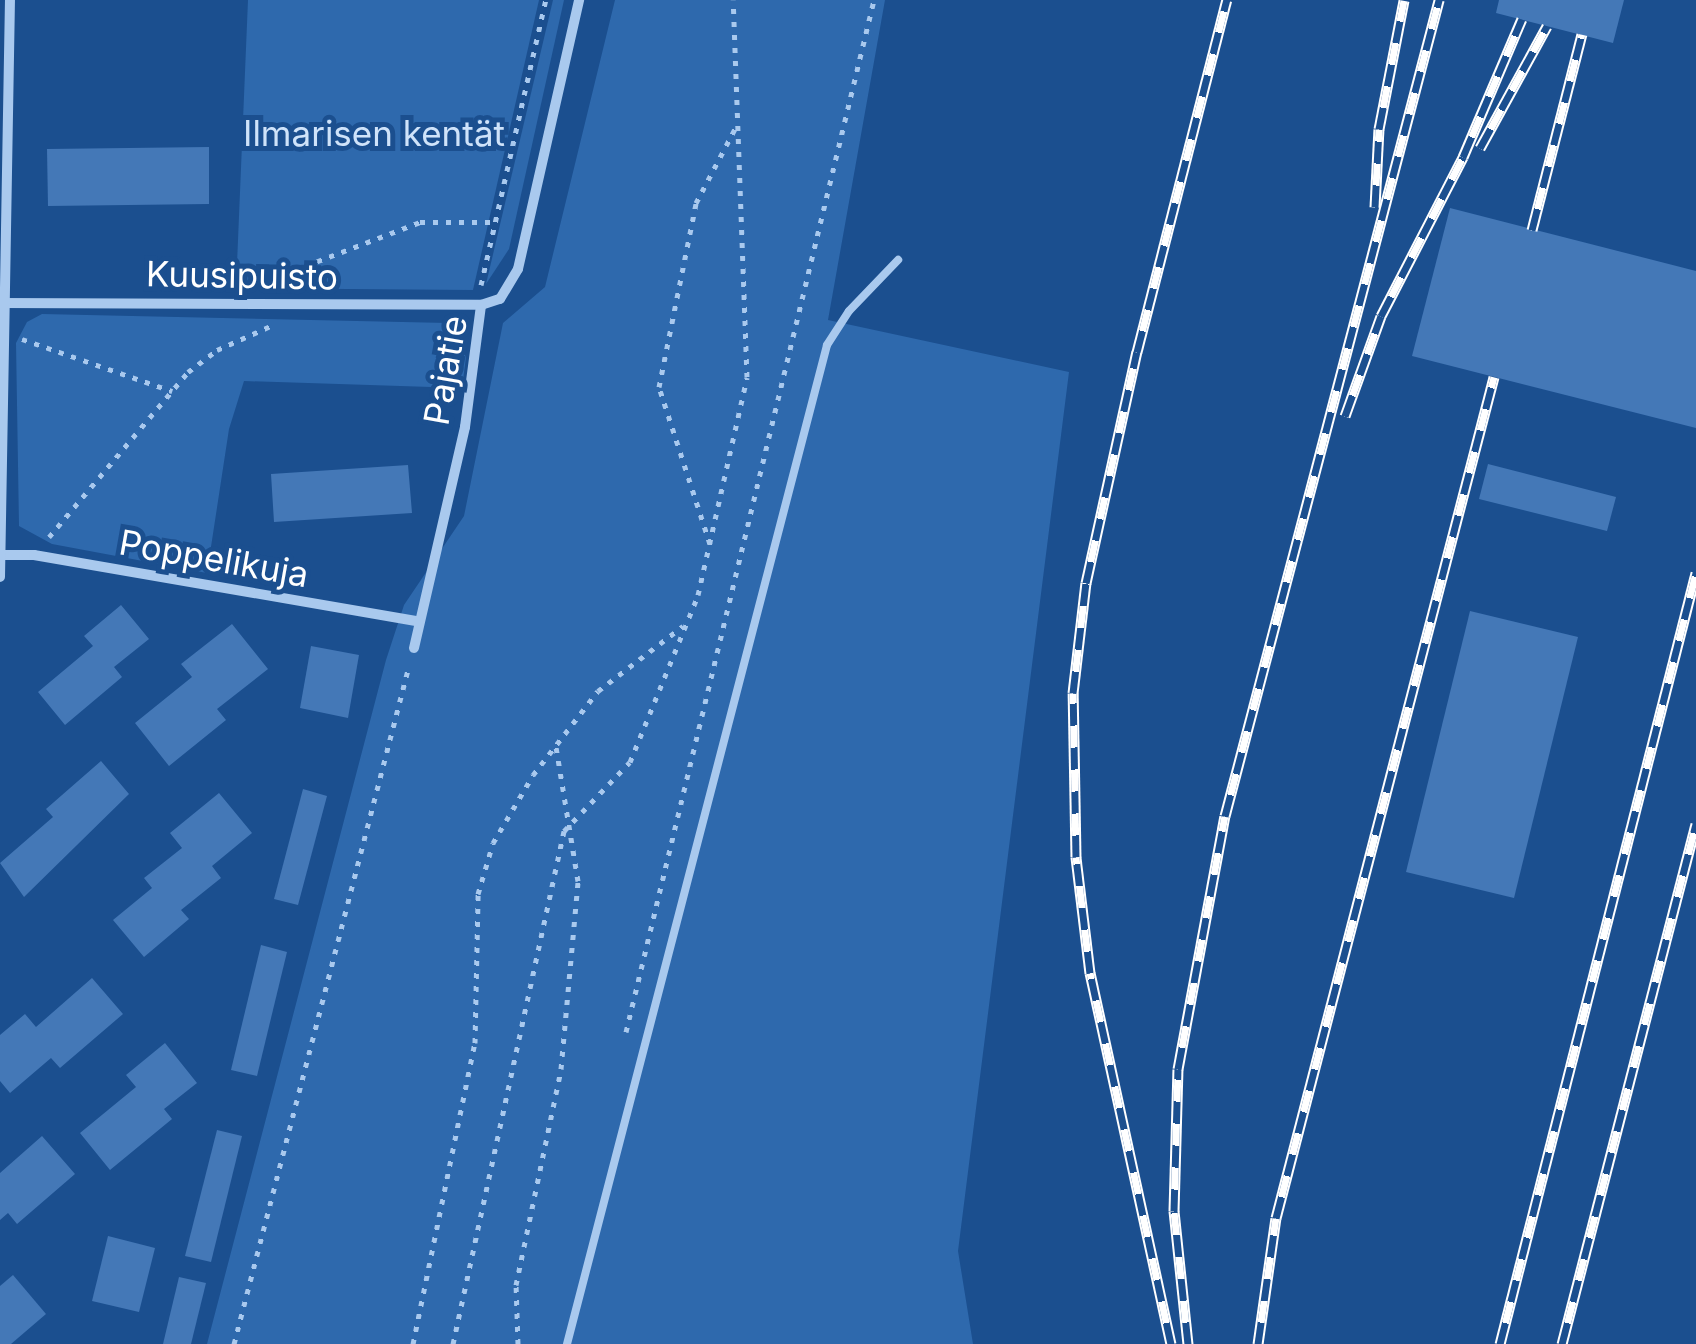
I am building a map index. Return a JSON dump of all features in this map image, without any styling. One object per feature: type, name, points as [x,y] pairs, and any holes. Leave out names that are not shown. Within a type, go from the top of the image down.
[{"type":"street","points":[[0,576],[0,331],[10,0]]},
{"type":"street","name":"Pajatie","points":[[414,648],[417,621],[465,427],[481,305],[500,300],[513,284],[579,0]]},
{"type":"street","name":"Kuusipuisto","points":[[1,303],[481,305]]},
{"type":"street","name":"Poppelikuja","points":[[2,555],[34,555],[417,621]]},
{"type":"lane","points":[[568,1344],[827,345],[848,311],[898,260]]},
{"type":"path","points":[[481,305],[495,222],[546,0]]},
{"type":"path","points":[[453,1344],[547,906],[571,824],[630,762],[687,624],[710,544],[747,377],[733,0]]},
{"type":"path","points":[[626,1035],[874,0]]},
{"type":"path","points":[[710,544],[659,387],[696,203],[739,120]]},
{"type":"path","points":[[285,288],[305,266],[420,222],[495,222]]},
{"type":"path","points":[[34,555],[172,391],[217,350],[278,319]]},
{"type":"path","points":[[0,331],[172,391]]},
{"type":"path","points":[[413,1344],[475,1043],[478,894],[493,843],[556,746],[598,691],[687,624]]},
{"type":"path","points":[[234,1344],[414,648]]},
{"type":"path","points":[[518,1344],[516,1285],[561,1069],[578,881],[556,746]]},
{"type":"green space","name":"Ilmarisen kentät","points":[[248,0],[539,0],[473,290],[236,288]]},
{"type":"green space","points":[[553,0],[564,0],[509,249],[486,284]]},
{"type":"green space","points":[[615,0],[885,0],[828,320],[1069,372],[958,1251],[973,1344],[207,1344],[386,660],[404,605],[464,516],[503,323],[545,287]]},
{"type":"green space","points":[[42,314],[448,323],[466,357],[462,388],[244,381],[229,429],[207,573],[52,544],[19,526],[16,343],[27,322]]},
{"type":"building","points":[[1499,0],[1624,0],[1613,43],[1496,13]]},
{"type":"building","points":[[209,147],[209,204],[48,206],[47,149]]},
{"type":"building","points":[[1450,208],[1696,271],[1696,428],[1412,356]]},
{"type":"building","points":[[1488,464],[1616,497],[1607,531],[1479,499]]},
{"type":"building","points":[[408,465],[412,513],[274,522],[271,474]]},
{"type":"building","points":[[121,605],[149,639],[114,667],[122,677],[65,725],[38,692],[93,646],[84,636]]},
{"type":"building","points":[[1470,611],[1578,637],[1514,898],[1406,872]]},
{"type":"building","points":[[232,624],[268,669],[217,709],[226,720],[169,766],[135,723],[192,677],[181,664]]},
{"type":"building","points":[[311,646],[359,655],[348,718],[300,708]]},
{"type":"building","points":[[101,761],[129,794],[24,897],[0,863],[53,817],[46,809]]},
{"type":"building","points":[[303,789],[327,796],[298,905],[274,899]]},
{"type":"building","points":[[219,793],[252,833],[212,866],[221,878],[181,910],[189,919],[144,957],[113,920],[152,888],[144,878],[182,848],[170,833]]},
{"type":"building","points":[[261,945],[287,952],[257,1076],[231,1070]]},
{"type":"building","points":[[92,978],[123,1014],[60,1068],[51,1058],[10,1093],[0,1081],[0,1035],[25,1014],[36,1027]]},
{"type":"building","points":[[165,1043],[197,1083],[164,1109],[172,1119],[110,1170],[80,1133],[136,1087],[126,1075]]},
{"type":"building","points":[[217,1130],[242,1136],[211,1262],[185,1256]]},
{"type":"building","points":[[42,1136],[75,1174],[17,1224],[8,1213],[0,1220],[0,1173]]},
{"type":"building","points":[[108,1236],[155,1248],[139,1312],[92,1301]]},
{"type":"building","points":[[13,1275],[46,1314],[11,1344],[0,1344],[0,1286]]},
{"type":"building","points":[[179,1277],[206,1283],[191,1344],[163,1344]]},
{"type":"railway","points":[[1171,1344],[1090,973],[1076,857],[1073,693],[1086,583],[1137,352],[1227,0]]},
{"type":"railway","points":[[1375,207],[1379,129],[1404,0]]},
{"type":"railway","points":[[1188,1344],[1174,1211],[1178,1069],[1225,816],[1439,0]]},
{"type":"railway","points":[[1345,416],[1381,316],[1463,157],[1522,19]]},
{"type":"railway","points":[[1480,148],[1547,26]]},
{"type":"railway","points":[[1532,230],[1582,34]]},
{"type":"railway","points":[[1258,1344],[1276,1218],[1494,377]]},
{"type":"railway","points":[[1500,1344],[1696,573]]},
{"type":"railway","points":[[1562,1344],[1696,824]]}]
